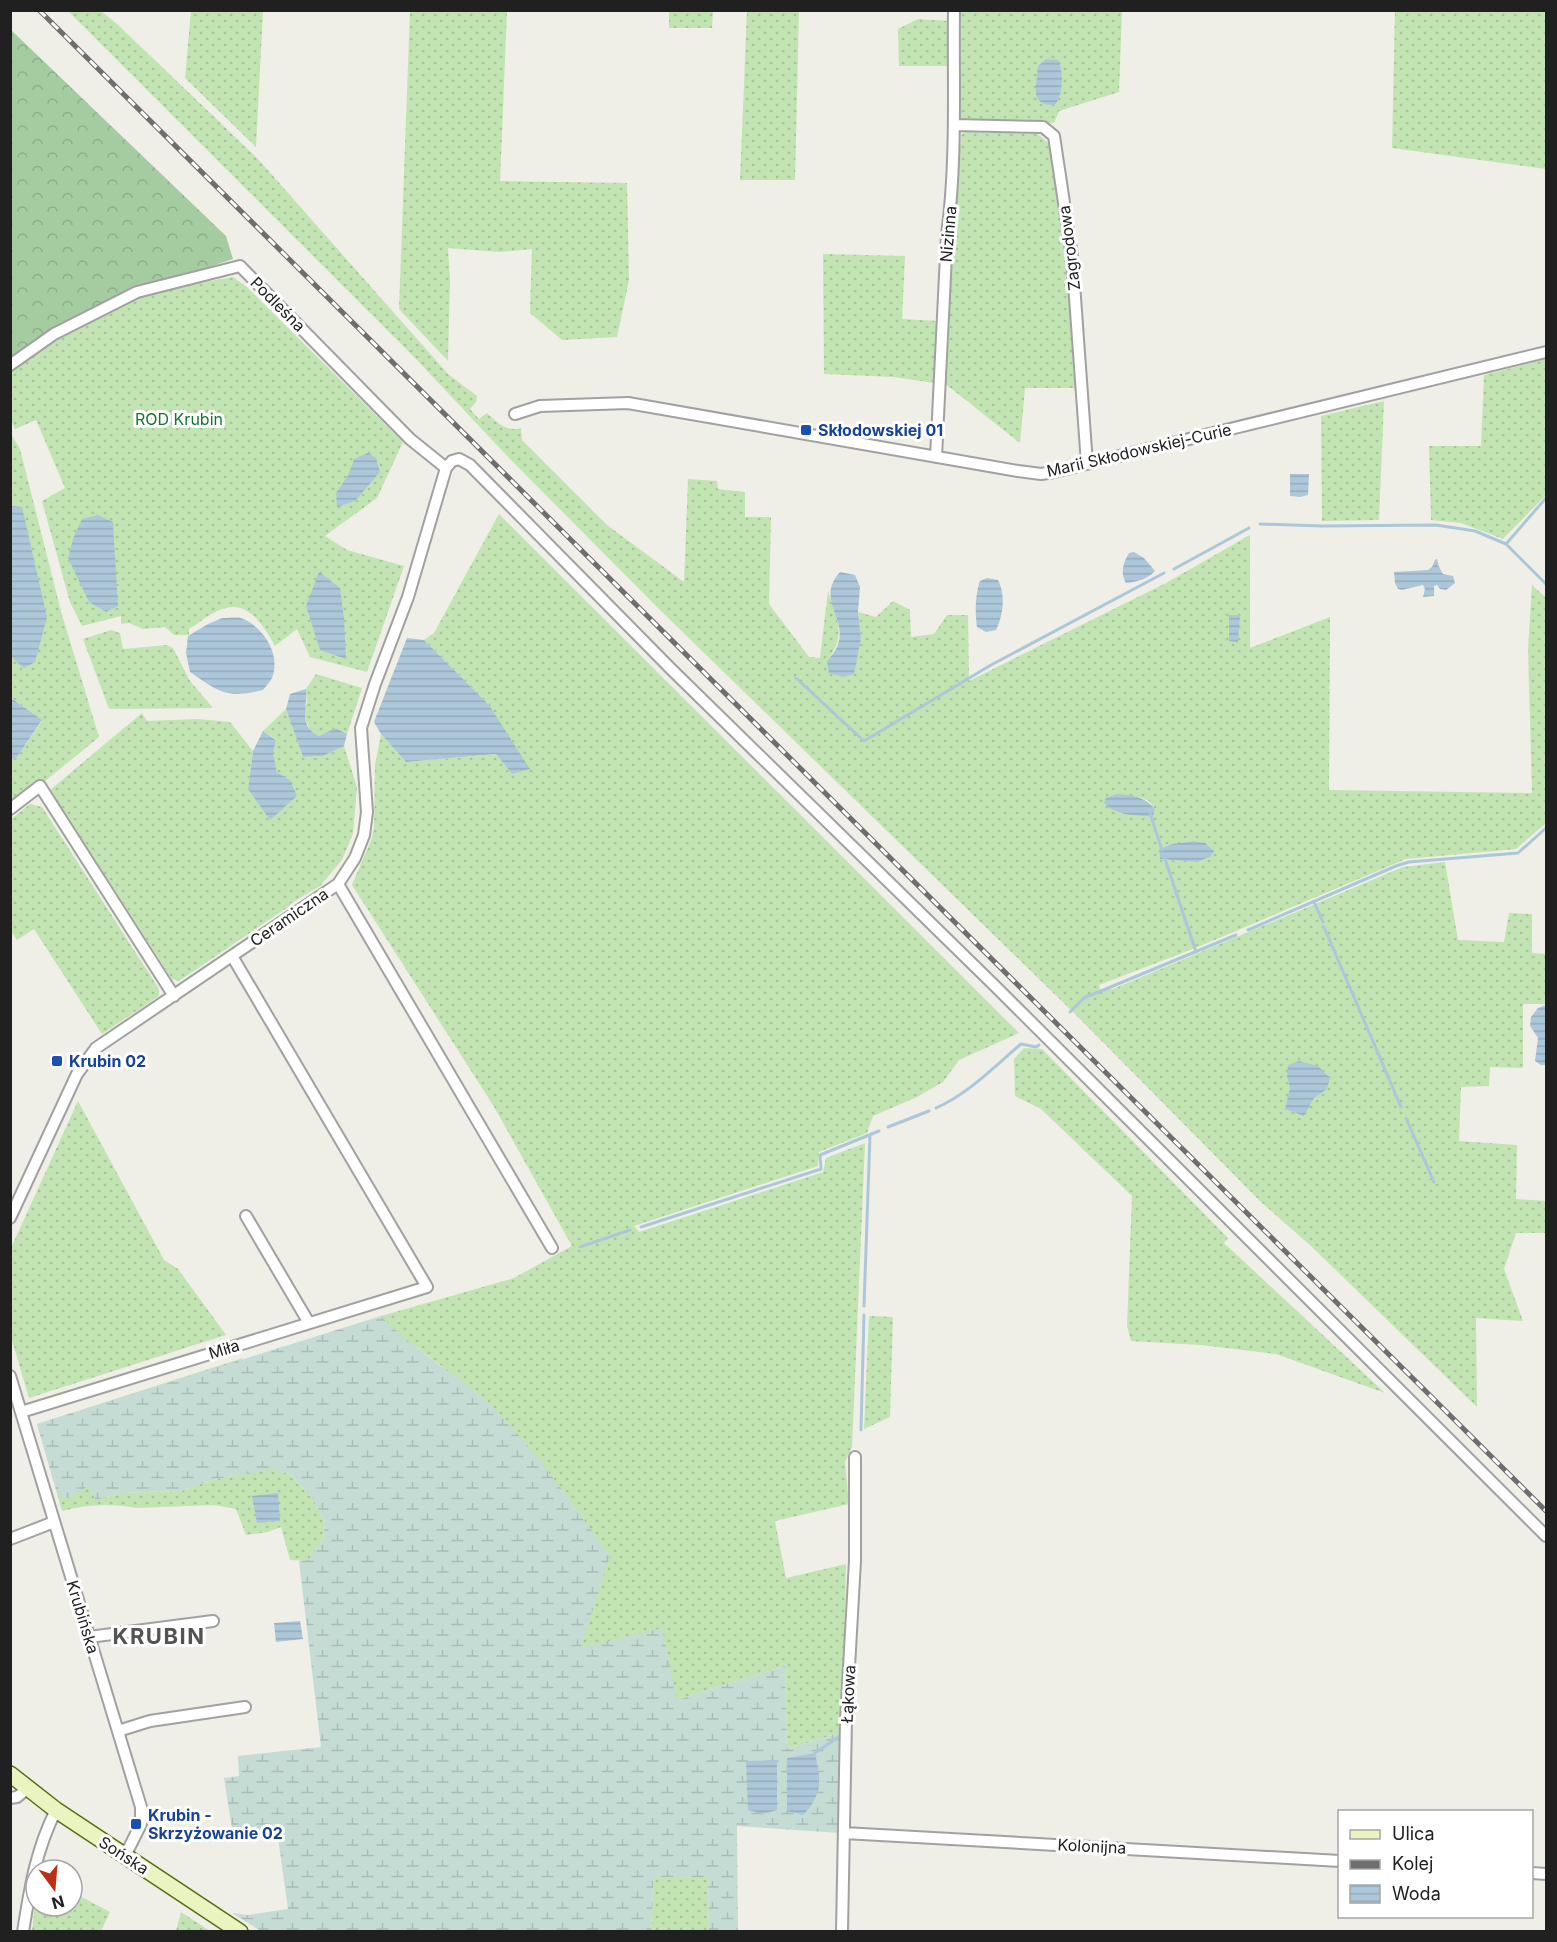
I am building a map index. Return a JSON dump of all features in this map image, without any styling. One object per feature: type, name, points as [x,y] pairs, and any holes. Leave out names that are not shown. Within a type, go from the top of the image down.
[{"type":"street","name":"Nizinna","points":[[936,458],[947,236],[951,205],[954,10]]},
{"type":"street","name":"Zagrodowa","points":[[954,125],[1044,127],[1054,136],[1072,256],[1087,464]]},
{"type":"street","name":"Podleśna","points":[[10,365],[54,334],[137,292],[240,266],[410,439],[446,468]]},
{"type":"street","name":"Marii Skłodowskiej-Curie","points":[[515,414],[540,406],[628,403],[936,458],[1036,473],[1054,472],[1546,352]]},
{"type":"street","points":[[446,468],[456,459],[464,460],[470,465],[671,669],[996,987],[1546,1536]]},
{"type":"street","name":"Ceramiczna","points":[[10,1218],[77,1074],[96,1048],[338,884],[355,858],[364,835],[367,812],[361,728],[413,581],[446,468]]},
{"type":"street","points":[[10,809],[40,786],[174,996]]},
{"type":"street","points":[[338,884],[552,1248]]},
{"type":"street","name":"Miła","points":[[21,1412],[427,1287],[232,956]]},
{"type":"street","points":[[246,1216],[309,1323]]},
{"type":"street","name":"Krubińska","points":[[10,1376],[142,1816],[141,1824],[125,1856]]},
{"type":"street","name":"Łąkowa","points":[[842,1932],[846,1720],[855,1550],[855,1457]]},
{"type":"street","points":[[10,1539],[54,1522]]},
{"type":"street","points":[[89,1638],[213,1621]]},
{"type":"street","points":[[118,1731],[150,1721],[245,1707]]},
{"type":"street","name":"Sońska","points":[[10,1774],[56,1810],[240,1932]]},
{"type":"street","points":[[10,1798],[17,1797],[28,1788]]},
{"type":"street","points":[[23,1932],[31,1877],[56,1810]]},
{"type":"street","name":"Kolonijna","points":[[844,1833],[1338,1861]]},
{"type":"green space","points":[[68,11],[101,11],[117,24],[258,159],[448,374],[477,396],[476,402],[470,409],[479,419],[487,413],[507,428],[521,428],[522,440],[607,525],[684,582],[688,479],[717,481],[718,489],[745,492],[745,517],[771,517],[769,604],[809,657],[820,658],[828,591],[837,619],[838,635],[837,643],[827,661],[857,654],[861,638],[858,612],[876,617],[893,601],[910,610],[911,637],[934,634],[947,615],[968,615],[969,681],[1166,583],[1250,535],[1250,648],[1330,617],[1329,790],[1532,793],[1528,649],[1532,585],[1546,598],[1546,823],[1516,849],[1406,859],[1198,947],[1099,985],[1100,989],[1113,989],[1403,867],[1445,862],[1458,940],[1504,942],[1509,913],[1532,914],[1532,953],[1546,954],[1546,1004],[1523,1004],[1523,1068],[1490,1067],[1489,1086],[1461,1087],[1459,1141],[1517,1145],[1516,1199],[1546,1201],[1546,1233],[1516,1233],[1504,1269],[1523,1321],[1476,1318],[1477,1407],[1311,1246],[1261,1202],[1074,1013],[659,609],[511,460],[416,359]],"holes":[[[1139,797],[1149,801],[1155,809],[1153,817],[1136,815]],[[1193,841],[1205,843],[1196,862],[1160,859],[1159,849],[1172,844]]]},
{"type":"green space","points":[[191,11],[263,11],[256,147],[185,78]]},
{"type":"green space","points":[[410,11],[507,11],[500,181],[627,183],[629,280],[617,337],[562,340],[530,313],[532,249],[499,252],[448,248],[450,279],[448,361],[399,309]]},
{"type":"green space","points":[[669,11],[713,11],[712,28],[669,28]]},
{"type":"green space","points":[[747,11],[799,11],[795,180],[740,180]]},
{"type":"green space","points":[[958,11],[1122,11],[1119,92],[1059,111],[1054,123],[964,121],[958,116]]},
{"type":"green space","points":[[1395,11],[1546,11],[1546,169],[1392,148]]},
{"type":"green space","points":[[918,19],[949,21],[947,66],[899,66],[898,29]]},
{"type":"green space","points":[[10,29],[226,236],[233,259],[136,291],[10,362]]},
{"type":"green space","points":[[965,132],[1038,134],[1049,144],[1064,236],[1075,388],[1025,388],[1020,443],[944,385],[945,362],[948,359],[946,350],[951,240],[958,145],[961,144],[961,135]]},
{"type":"green space","points":[[823,254],[905,256],[902,319],[937,321],[934,383],[894,377],[824,374]]},
{"type":"green space","name":"ROD Krubin","points":[[233,277],[247,287],[403,442],[377,498],[325,536],[347,550],[404,566],[367,672],[310,657],[297,629],[275,646],[256,618],[235,607],[221,609],[212,614],[189,629],[189,635],[174,635],[165,627],[143,629],[129,623],[121,624],[121,616],[82,626],[70,602],[42,501],[65,488],[36,420],[15,429],[11,420],[10,368],[55,336],[137,294]]},
{"type":"green space","points":[[1546,359],[1546,495],[1503,539],[1461,523],[1431,520],[1429,446],[1481,446],[1484,375]]},
{"type":"green space","points":[[1384,401],[1379,520],[1322,521],[1321,416]]},
{"type":"green space","points":[[10,432],[20,449],[62,615],[99,737],[11,809],[11,760],[17,757],[42,721],[11,697],[11,657],[24,667],[22,508],[11,506]]},
{"type":"green space","points":[[499,514],[1019,1033],[959,1060],[943,1082],[917,1097],[873,1116],[867,1133],[819,1152],[818,1166],[634,1226],[639,1232],[823,1172],[826,1158],[865,1143],[852,1447],[845,1462],[849,1504],[775,1521],[786,1578],[846,1564],[842,1732],[787,1749],[785,1666],[677,1700],[580,1648],[443,1367],[398,1334],[381,1316],[514,1278],[572,1246],[493,1105],[352,885],[374,828],[375,765],[381,734],[406,762],[496,754],[512,774],[489,705],[424,640],[434,633]]},
{"type":"green space","points":[[111,630],[120,633],[123,649],[167,645],[173,648],[190,681],[213,708],[109,709],[83,639]]},
{"type":"green space","points":[[316,674],[362,688],[347,734],[336,728],[319,736],[311,731],[303,715],[307,702],[306,689]]},
{"type":"green space","points":[[286,709],[303,757],[323,756],[344,746],[357,787],[353,834],[342,860],[320,886],[290,904],[179,981],[172,979],[50,790],[142,713],[147,721],[198,719],[230,722],[253,751],[248,789],[290,780],[277,772],[273,753],[276,739],[263,731]]},
{"type":"green space","points":[[30,804],[42,807],[159,989],[159,996],[102,1034],[34,929],[17,940],[11,931],[11,819]]},
{"type":"green space","points":[[1024,1048],[1042,1049],[1228,1238],[1224,1243],[1385,1393],[1276,1354],[1201,1345],[1131,1341],[1127,1326],[1132,1196],[1041,1109],[1015,1096],[1014,1059]]},
{"type":"green space","points":[[78,1101],[164,1260],[178,1269],[226,1335],[29,1398],[11,1337],[11,1248]]},
{"type":"green space","points":[[381,1316],[409,1342],[469,1387],[497,1412],[542,1464],[610,1556],[580,1648],[662,1628],[677,1700],[785,1666],[787,1749],[842,1732],[840,1833],[737,1826],[738,1931],[709,1931],[708,1878],[654,1877],[651,1931],[444,1932],[440,1929],[438,1932],[261,1931],[232,1913],[248,1915],[288,1909],[277,1831],[233,1835],[224,1778],[239,1776],[238,1756],[321,1747],[299,1561],[308,1560],[323,1539],[325,1523],[313,1499],[291,1475],[273,1469],[208,1481],[181,1491],[120,1493],[96,1500],[88,1486],[70,1498],[58,1496],[37,1424]]},
{"type":"green space","points":[[869,1316],[893,1317],[890,1417],[864,1429]]},
{"type":"green space","points":[[243,1358],[96,1500],[120,1493],[181,1491],[208,1481],[273,1468],[291,1475],[313,1499],[325,1523],[323,1539],[308,1561],[290,1560],[281,1527],[268,1532],[246,1535],[236,1509],[214,1505],[136,1508],[99,1505],[62,1511],[37,1424]]},
{"type":"green space","points":[[654,1876],[708,1878],[709,1931],[651,1932]]},
{"type":"green space","points":[[84,1898],[110,1912],[101,1931],[32,1931],[33,1918],[84,1918]]},
{"type":"green space","points":[[181,1912],[210,1931],[176,1931]]},
{"type":"water","points":[[1046,59],[1058,60],[1061,71],[1061,90],[1055,105],[1041,102],[1036,93],[1038,66]]},
{"type":"water","points":[[368,453],[376,458],[380,472],[355,501],[337,507],[336,493],[349,474],[354,459]]},
{"type":"water","points":[[1290,474],[1309,474],[1308,495],[1290,496]]},
{"type":"water","points":[[11,506],[22,507],[47,617],[35,662],[24,668],[11,657]]},
{"type":"water","points":[[98,515],[113,522],[118,606],[106,612],[89,602],[68,558],[82,519]]},
{"type":"water","points":[[1134,552],[1144,558],[1155,571],[1142,580],[1126,583],[1123,576],[1124,564],[1129,553]]},
{"type":"water","points":[[1437,559],[1443,574],[1453,576],[1455,583],[1446,590],[1440,589],[1437,585],[1434,586],[1434,596],[1423,597],[1425,589],[1423,585],[1398,589],[1394,572],[1428,570]]},
{"type":"water","points":[[319,572],[340,588],[346,659],[320,650],[306,606]]},
{"type":"water","points":[[840,572],[855,575],[860,587],[858,612],[861,638],[854,674],[843,677],[829,673],[827,661],[836,649],[839,638],[831,592],[833,582]]},
{"type":"water","points":[[987,578],[998,580],[1003,605],[996,630],[986,632],[977,627],[976,610],[980,581]]},
{"type":"water","points":[[1229,615],[1240,615],[1238,642],[1229,641]]},
{"type":"water","points":[[222,618],[241,618],[249,622],[268,641],[274,658],[274,666],[272,677],[263,690],[232,694],[216,689],[190,672],[186,653],[188,636]]},
{"type":"water","points":[[407,638],[424,640],[489,705],[530,769],[512,774],[496,754],[406,762],[381,734],[374,722]]},
{"type":"water","points":[[306,689],[305,715],[312,732],[319,736],[336,728],[347,734],[344,746],[323,756],[303,757],[286,709],[290,694]]},
{"type":"water","points":[[10,697],[42,720],[17,757],[11,760]]},
{"type":"water","points":[[263,731],[276,740],[273,753],[277,772],[290,780],[297,796],[270,820],[248,789],[253,751]]},
{"type":"water","points":[[1116,794],[1132,796],[1147,802],[1155,809],[1153,817],[1127,814],[1114,810],[1104,803],[1106,798]]},
{"type":"water","points":[[1193,841],[1205,843],[1214,851],[1210,857],[1196,862],[1160,859],[1159,849],[1172,844]]},
{"type":"water","points":[[1546,1005],[1546,1065],[1541,1065],[1535,1061],[1538,1038],[1530,1026],[1531,1017],[1538,1008]]},
{"type":"water","points":[[1299,1061],[1318,1066],[1330,1078],[1327,1089],[1314,1098],[1304,1116],[1285,1109],[1290,1088],[1287,1076],[1288,1065]]},
{"type":"water","points":[[278,1493],[280,1521],[257,1523],[252,1496]]},
{"type":"water","points":[[300,1621],[303,1639],[276,1642],[274,1623]]},
{"type":"water","points":[[815,1753],[819,1786],[814,1800],[803,1815],[787,1811],[787,1758]]},
{"type":"water","points":[[777,1760],[777,1810],[763,1814],[748,1810],[746,1761]]},
{"type":"waterway","points":[[1546,498],[1506,544],[1546,584]]},
{"type":"waterway","points":[[1260,524],[1436,525],[1475,531],[1506,544]]},
{"type":"waterway","points":[[1174,569],[1249,528]]},
{"type":"waterway","points":[[796,678],[864,741],[991,665],[1164,573]]},
{"type":"waterway","points":[[1150,813],[1162,850]]},
{"type":"waterway","points":[[1248,930],[1409,862],[1518,853],[1546,828]]},
{"type":"waterway","points":[[1164,856],[1196,952]]},
{"type":"waterway","points":[[1314,902],[1323,922]]},
{"type":"waterway","points":[[1324,927],[1401,1107]]},
{"type":"waterway","points":[[1070,1012],[1084,998],[1236,935]]},
{"type":"waterway","points":[[936,1108],[970,1088],[1021,1044],[1036,1047],[1039,1045]]},
{"type":"waterway","points":[[888,1127],[929,1111]]},
{"type":"waterway","points":[[1406,1118],[1434,1182]]},
{"type":"waterway","points":[[641,1227],[821,1169],[820,1155],[879,1131]]},
{"type":"waterway","points":[[864,1306],[870,1135]]},
{"type":"waterway","points":[[580,1247],[630,1230]]},
{"type":"waterway","points":[[861,1430],[864,1315]]},
{"type":"waterway","points":[[815,1753],[843,1734]]},
{"type":"railway","points":[[39,10],[1546,1511]]},
{"type":"place","name":"Skłodowskiej 01","points":[[806,430]]},
{"type":"place","name":"Krubin 02","points":[[57,1061]]},
{"type":"place","name":"Krubin - Skrzyżowanie 02","points":[[136,1824]]},
{"type":"district","name":"KRUBIN","points":[[159,1636]]}]
